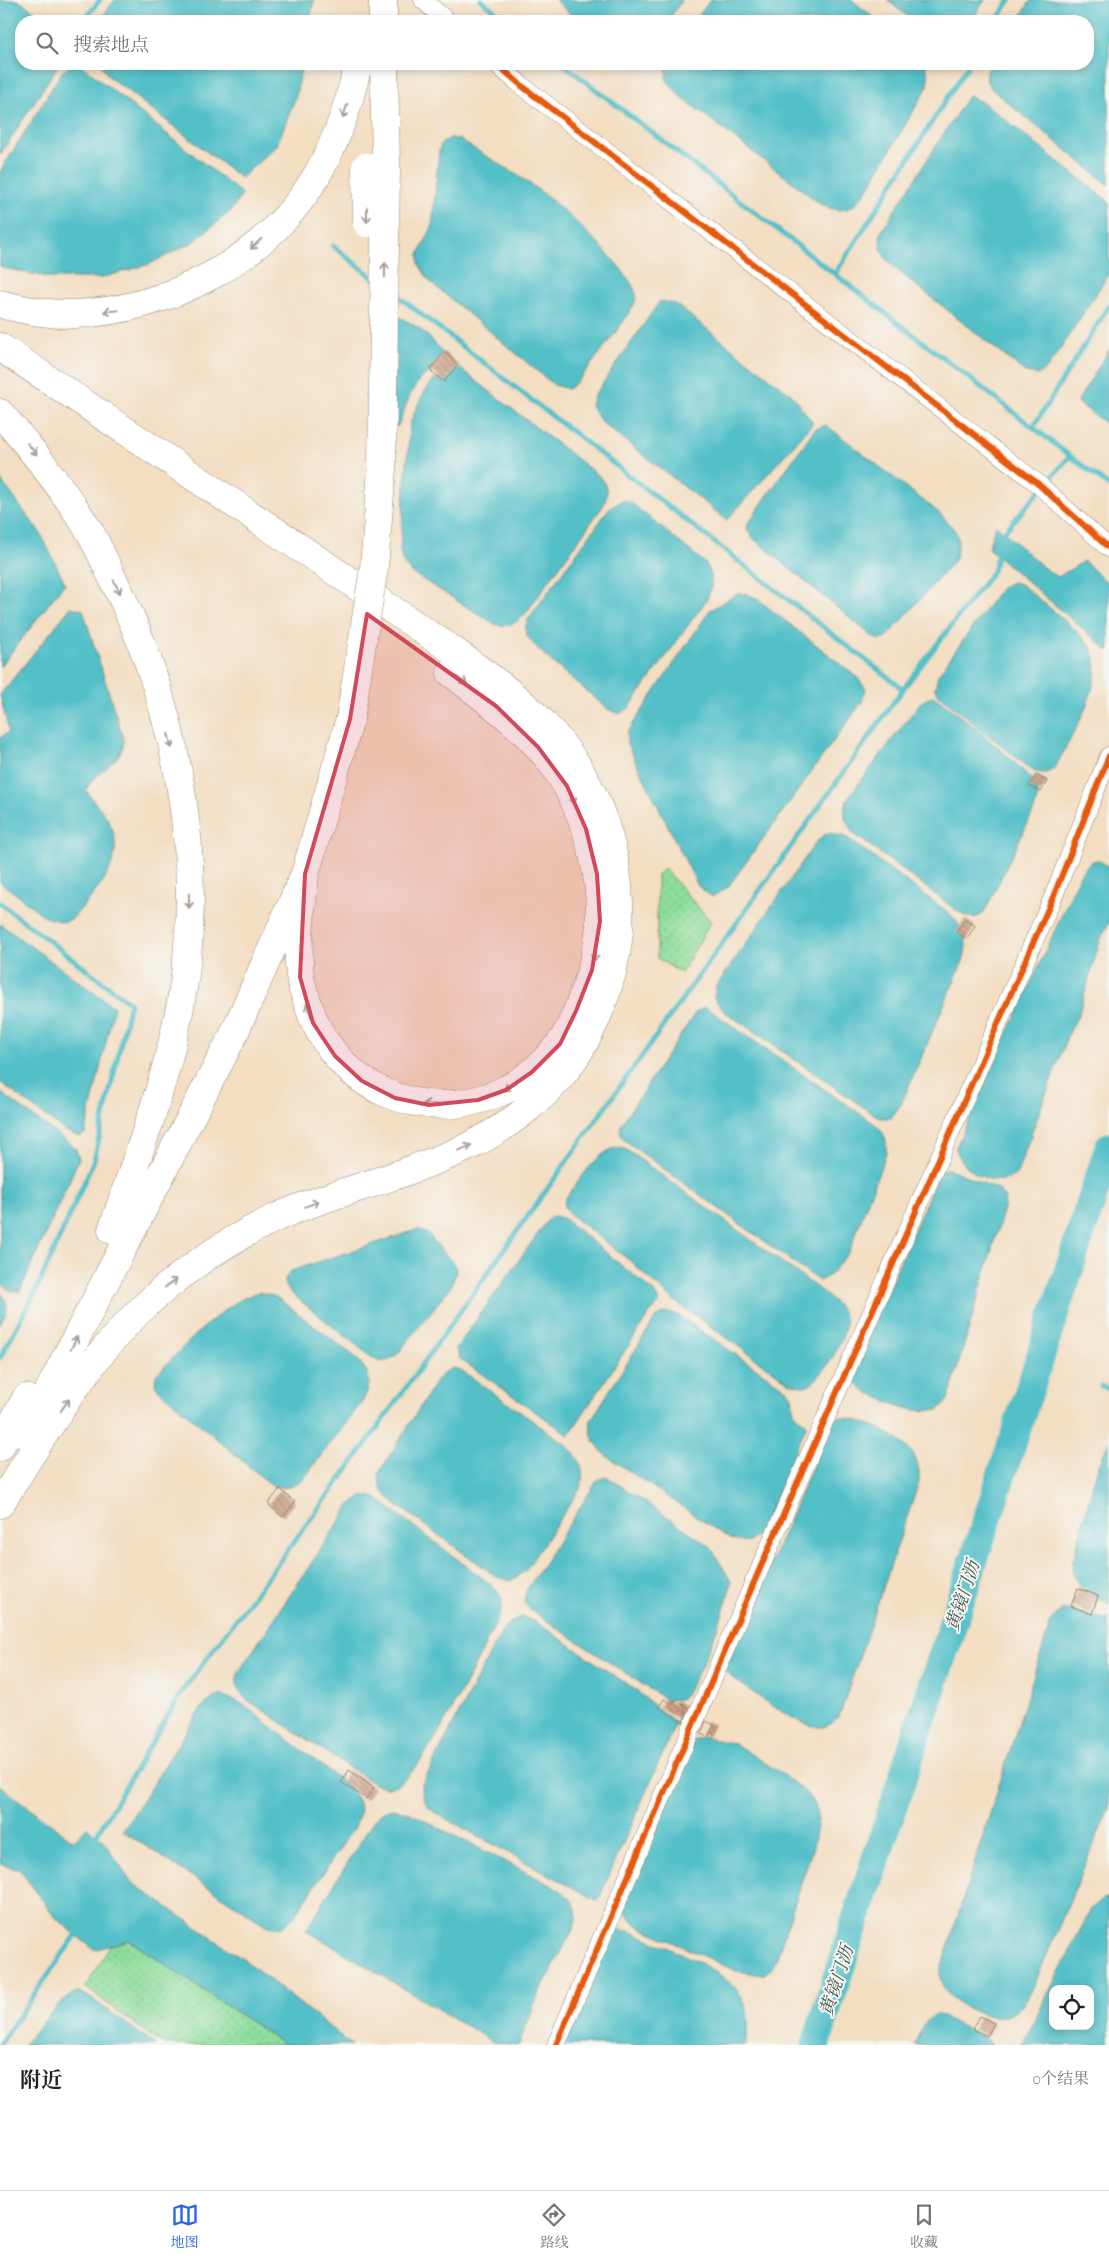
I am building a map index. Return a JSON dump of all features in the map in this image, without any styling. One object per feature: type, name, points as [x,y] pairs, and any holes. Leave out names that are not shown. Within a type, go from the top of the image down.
[{"type":"highway","points":[[367,0],[367,15]]},
{"type":"highway","points":[[383,0],[383,15]]},
{"type":"highway","points":[[0,304],[30,311],[73,314],[117,310],[157,300],[202,281],[249,251],[286,216],[311,184],[335,139],[351,94],[357,70]]},
{"type":"highway","points":[[0,1497],[38,1411],[305,874],[350,719],[374,568],[382,469],[376,167],[367,70]]},
{"type":"highway","points":[[0,1447],[112,1230],[227,1034],[312,814],[340,704],[362,527],[368,418],[376,167],[384,70]]},
{"type":"highway","points":[[0,347],[454,651],[512,694],[538,718],[550,730],[584,777],[606,826],[618,878],[619,933],[609,986],[586,1040],[558,1080],[519,1115],[476,1143],[417,1168],[273,1219],[216,1252],[163,1289],[112,1338],[60,1410],[0,1504]]},
{"type":"highway","points":[[0,369],[430,657],[496,706],[538,747],[567,786],[586,830],[597,874],[600,921],[592,970],[576,1012],[560,1044],[532,1072],[506,1090],[478,1100],[452,1105],[429,1105],[395,1098],[362,1081],[335,1056],[313,1023],[300,977],[299,934],[305,874]]},
{"type":"highway","points":[[0,413],[34,451],[87,526],[128,608],[158,693],[180,780],[188,858],[189,935],[180,1007],[162,1085],[112,1230]]},
{"type":"street","points":[[423,0],[440,15]]},
{"type":"street","points":[[504,70],[522,86],[1037,483],[1109,548]]},
{"type":"street","points":[[556,2045],[755,1580],[1054,895],[1109,756]]},
{"type":"highlighted area","points":[[367,614],[496,706],[538,747],[567,786],[586,829],[597,874],[600,921],[592,970],[576,1011],[560,1044],[532,1072],[506,1090],[478,1100],[429,1105],[395,1098],[362,1081],[335,1056],[313,1023],[300,977],[305,874],[350,719]]},
{"type":"green space","points":[[664,868],[711,922],[681,973],[657,958],[657,875]]},
{"type":"green space","points":[[129,1940],[285,2045],[166,2045],[159,2042],[85,1987],[111,1945]]},
{"type":"water","points":[[0,0],[17,0],[41,15],[15,15],[15,70],[55,70],[0,155]]},
{"type":"water","points":[[115,0],[314,0],[311,15],[104,15]]},
{"type":"water","points":[[555,0],[682,0],[672,15],[571,15]]},
{"type":"water","points":[[710,0],[852,0],[871,15],[699,15]]},
{"type":"water","points":[[887,0],[985,0],[975,15],[906,15]]},
{"type":"water","points":[[1031,0],[1109,0],[1109,185],[997,94],[988,84],[986,77],[988,70],[1094,70],[1094,15],[1022,15]]},
{"type":"water","points":[[65,70],[87,70],[242,194],[231,211],[193,242],[150,264],[101,278],[53,278],[0,266],[0,172]]},
{"type":"water","points":[[104,70],[301,70],[296,96],[277,145],[241,178],[108,76]]},
{"type":"water","points":[[667,70],[927,70],[928,86],[864,195],[850,208],[841,210],[822,205],[680,96],[666,79]]},
{"type":"water","points":[[968,96],[984,103],[1109,202],[1109,274],[1048,367],[1038,375],[1026,373],[897,270],[885,257],[881,248],[881,232]]},
{"type":"water","points":[[450,138],[458,139],[517,175],[546,196],[595,240],[612,258],[634,289],[636,299],[633,306],[579,380],[568,389],[554,385],[429,281],[419,264],[419,254],[432,227],[439,151],[441,144]]},
{"type":"water","points":[[660,301],[675,304],[793,396],[813,423],[727,520],[601,422],[591,406],[594,396]]},
{"type":"water","points":[[380,311],[401,318],[418,328],[433,341],[447,359],[439,367],[420,379],[409,398],[398,426],[379,423]]},
{"type":"water","points":[[1109,350],[1109,426],[1077,402]]},
{"type":"water","points":[[458,367],[599,476],[607,490],[603,506],[526,613],[515,622],[504,626],[495,624],[412,573],[403,563],[400,551],[410,425],[419,402],[432,382],[448,379]]},
{"type":"water","points":[[826,425],[938,512],[954,529],[958,540],[953,562],[885,639],[879,640],[873,637],[754,539],[747,529],[748,523],[814,430]]},
{"type":"water","points":[[0,479],[41,534],[65,583],[0,667]]},
{"type":"water","points":[[623,500],[630,502],[705,563],[712,581],[707,599],[629,708],[619,714],[609,710],[550,660],[530,640],[525,629],[529,618],[609,509]]},
{"type":"water","points":[[996,525],[1044,568],[1058,577],[1084,561],[1109,584],[1109,651],[988,548]]},
{"type":"water","points":[[1014,582],[1022,585],[1080,634],[1092,650],[1096,663],[1095,677],[1085,710],[1055,768],[1045,773],[1033,771],[939,695],[935,689],[938,675],[1001,588]]},
{"type":"water","points":[[739,593],[756,598],[856,676],[866,689],[862,702],[728,887],[712,897],[698,886],[632,754],[627,743],[627,733],[710,610]]},
{"type":"water","points":[[71,607],[83,610],[124,741],[118,756],[95,777],[86,790],[107,818],[113,833],[115,846],[113,860],[101,884],[92,896],[73,918],[65,922],[47,918],[0,882],[0,738],[9,732],[0,695]]},
{"type":"water","points":[[932,696],[941,701],[1006,754],[1032,780],[1037,788],[1034,810],[984,913],[976,917],[963,915],[853,833],[845,816],[848,798],[920,703]]},
{"type":"water","points":[[829,833],[846,837],[949,913],[959,924],[966,941],[963,961],[901,1104],[891,1118],[875,1115],[724,1011],[714,998],[716,987],[814,845],[822,836]]},
{"type":"water","points":[[1098,860],[1109,867],[1109,922],[1100,940],[1079,1013],[1067,1037],[1017,1173],[1009,1178],[1000,1180],[981,1176],[964,1164],[956,1147],[1081,873],[1086,866]]},
{"type":"water","points":[[0,924],[114,1007],[85,1134],[79,1137],[62,1129],[0,1082]]},
{"type":"water","points":[[705,1007],[875,1124],[885,1137],[886,1153],[849,1252],[830,1275],[819,1281],[624,1140],[622,1136],[620,1130],[622,1123],[696,1012]]},
{"type":"water","points":[[0,1092],[76,1149],[79,1159],[20,1291],[11,1291],[0,1282]]},
{"type":"water","points":[[619,1147],[627,1150],[816,1287],[840,1309],[845,1318],[845,1325],[839,1346],[826,1367],[812,1383],[799,1386],[790,1383],[672,1299],[629,1260],[568,1213],[564,1206],[565,1199],[582,1176],[603,1154]]},
{"type":"water","points":[[950,1169],[999,1190],[1005,1199],[1004,1208],[948,1400],[939,1410],[915,1410],[884,1400],[868,1392],[857,1384],[853,1375],[853,1369],[940,1171]]},
{"type":"water","points":[[550,1217],[563,1218],[653,1291],[659,1304],[650,1313],[569,1435],[460,1359],[456,1348]]},
{"type":"water","points":[[419,1229],[429,1235],[455,1266],[456,1272],[452,1285],[396,1356],[389,1360],[375,1360],[292,1294],[286,1286],[285,1279],[291,1271]]},
{"type":"water","points":[[0,1292],[6,1300],[7,1308],[0,1325]]},
{"type":"water","points":[[259,1292],[276,1297],[354,1356],[369,1376],[368,1387],[363,1401],[304,1478],[289,1487],[271,1485],[159,1390],[155,1384],[156,1375],[204,1327],[232,1305],[245,1297]]},
{"type":"water","points":[[664,1313],[672,1313],[679,1316],[788,1390],[792,1396],[794,1414],[807,1424],[764,1524],[758,1534],[751,1540],[742,1542],[730,1539],[604,1454],[593,1439],[591,1420],[655,1319]]},
{"type":"water","points":[[453,1368],[461,1370],[564,1443],[578,1459],[582,1469],[580,1489],[525,1571],[511,1581],[497,1577],[391,1501],[380,1484],[380,1471],[437,1380],[443,1373]]},
{"type":"water","points":[[839,1417],[848,1418],[880,1429],[900,1442],[916,1459],[919,1482],[840,1714],[830,1724],[822,1727],[801,1722],[789,1715],[762,1699],[731,1677],[725,1670],[832,1421]]},
{"type":"water","points":[[1109,1441],[1109,1604],[1084,1590],[1079,1585],[1073,1574],[1072,1566],[1096,1473]]},
{"type":"water","points":[[606,1476],[710,1546],[731,1581],[725,1607],[711,1644],[695,1678],[680,1699],[666,1700],[535,1613],[524,1603],[526,1591],[597,1481]]},
{"type":"water","points":[[363,1495],[376,1498],[493,1586],[502,1600],[499,1617],[437,1735],[408,1775],[396,1785],[390,1787],[374,1784],[246,1699],[237,1684],[238,1673],[351,1504]]},
{"type":"water","points":[[1061,1610],[1109,1620],[1109,1808],[1031,1992],[1022,2005],[1013,2013],[1001,2017],[992,2016],[972,2010],[955,2000],[943,1987],[940,1972],[1051,1621]]},
{"type":"water","points":[[524,1617],[536,1622],[634,1689],[676,1723],[598,1901],[435,1813],[423,1798],[422,1785],[497,1640],[511,1622]]},
{"type":"water","points":[[221,1695],[241,1703],[338,1778],[355,1795],[360,1807],[353,1829],[294,1917],[287,1923],[277,1927],[264,1924],[123,1831],[202,1707],[213,1698]]},
{"type":"water","points":[[702,1737],[735,1744],[782,1774],[804,1791],[815,1804],[818,1821],[813,1847],[776,1960],[771,1969],[763,1975],[736,1971],[640,1927],[630,1919],[619,1904],[694,1740]]},
{"type":"water","points":[[0,1786],[73,1841],[87,1828],[102,1839],[131,1882],[247,1962],[352,2045],[285,2045],[129,1940],[94,1950],[55,1917],[20,1870],[0,1864]]},
{"type":"water","points":[[393,1809],[408,1812],[557,1888],[568,1896],[574,1904],[576,1920],[574,1928],[537,1997],[519,2045],[493,2042],[306,1930],[374,1820],[383,1811]]},
{"type":"water","points":[[1109,1898],[1109,2045],[1022,2045],[1049,1992],[1049,2030],[1094,2030],[1094,1985],[1052,1985],[1091,1909],[1103,1899]]},
{"type":"water","points":[[611,1931],[630,1931],[677,1951],[727,1980],[738,1991],[745,2003],[748,2024],[745,2045],[562,2045]]},
{"type":"water","points":[[74,1993],[81,1993],[89,1997],[156,2045],[23,2045],[61,2002]]},
{"type":"water","points":[[934,2015],[939,2015],[983,2037],[992,2045],[914,2045],[924,2023]]},
{"type":"building","points":[[444,352],[458,364],[444,382],[430,370]]},
{"type":"building","points":[[1036,775],[1047,781],[1041,792],[1029,786]]},
{"type":"building","points":[[965,919],[975,926],[967,939],[956,932]]},
{"type":"building","points":[[280,1489],[295,1502],[283,1517],[268,1504]]},
{"type":"building","points":[[1078,1588],[1098,1596],[1092,1614],[1071,1606]]},
{"type":"building","points":[[664,1699],[673,1704],[675,1700],[686,1707],[684,1710],[687,1711],[683,1722],[659,1707]]},
{"type":"building","points":[[706,1721],[714,1725],[708,1737],[701,1734]]},
{"type":"building","points":[[349,1770],[374,1788],[366,1799],[341,1782]]},
{"type":"building","points":[[980,2016],[994,2023],[987,2036],[973,2029]]},
{"type":"waterway","points":[[89,15],[100,0]]},
{"type":"waterway","points":[[481,0],[500,15]]},
{"type":"waterway","points":[[1000,15],[1010,0]]},
{"type":"waterway","points":[[571,70],[1109,486]]},
{"type":"waterway","points":[[835,274],[965,70]]},
{"type":"waterway","points":[[333,246],[375,279]]},
{"type":"waterway","points":[[394,293],[903,689]]},
{"type":"waterway","points":[[1033,427],[1109,306]]},
{"type":"waterway","points":[[1003,538],[1005,531],[1070,456]]},
{"type":"waterway","points":[[94,1839],[182,1692],[348,1469],[903,689],[993,571],[999,550]]},
{"type":"waterway","points":[[0,903],[130,1003],[94,1160],[35,1293],[0,1358]]},
{"type":"waterway","name":"黄镜门沥","points":[[816,2045],[1109,1147]]},
{"type":"waterway","points":[[1101,1386],[1109,1389]]},
{"type":"waterway","points":[[0,2043],[79,1931]]},
{"type":"cycle path","points":[[504,70],[522,86],[1037,483],[1109,548]]},
{"type":"cycle path","points":[[556,2045],[755,1580],[1054,895],[1109,756]]}]
